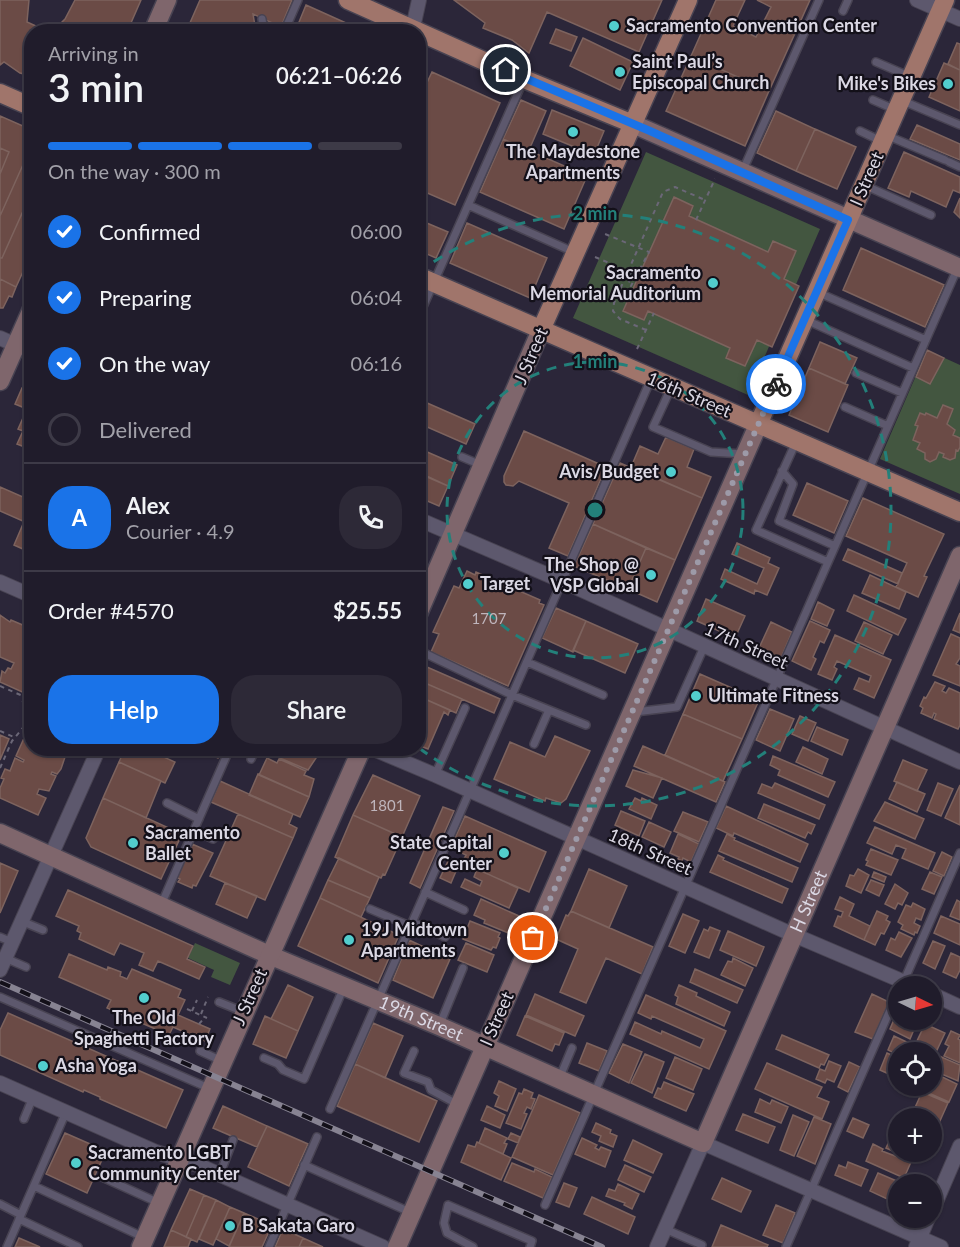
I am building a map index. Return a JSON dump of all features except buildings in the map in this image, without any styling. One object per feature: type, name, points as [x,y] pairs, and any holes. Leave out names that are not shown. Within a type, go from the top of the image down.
[{"type":"main road","points":[[156,24],[167,0]]},
{"type":"main road","points":[[348,0],[399,24]]},
{"type":"main road","name":"J Street","points":[[426,596],[688,0]]},
{"type":"main road","name":"I Street","points":[[397,1247],[943,5]]},
{"type":"main road","points":[[426,36],[959,266]]},
{"type":"main road","points":[[0,93],[24,104]]},
{"type":"main road","name":"16th Street","points":[[426,279],[671,388],[960,512]]},
{"type":"main road","points":[[0,381],[24,327]]},
{"type":"main road","name":"H Street","points":[[703,1143],[960,556]]},
{"type":"main road","name":"J Street","points":[[142,1242],[358,756]]},
{"type":"main road","name":"19th Street","points":[[0,833],[269,955],[345,985],[703,1143]]},
{"type":"street","points":[[413,24],[419,0]]},
{"type":"street","points":[[916,0],[943,5],[960,19]]},
{"type":"street","name":"17th Street","points":[[426,522],[562,581],[960,762]]},
{"type":"street","points":[[0,582],[24,592]]},
{"type":"street","points":[[2,963],[6,939],[21,921],[95,756]]},
{"type":"street","name":"18th Street","points":[[390,756],[888,979]]},
{"type":"street","points":[[942,999],[960,1007]]},
{"type":"street","points":[[0,1083],[156,1152],[180,1158],[220,1174],[383,1247]]},
{"type":"street","name":"19th Street","points":[[703,1143],[810,1190],[918,1242],[941,1247]]},
{"type":"street","name":"H Street","points":[[657,1247],[703,1143]]},
{"type":"street","points":[[942,1188],[960,1146]]},
{"type":"street","points":[[918,1242],[924,1228]]},
{"type":"lane","points":[[288,24],[298,0]]},
{"type":"lane","points":[[742,172],[819,0]]},
{"type":"lane","points":[[843,11],[848,0]]},
{"type":"lane","points":[[262,18],[263,24]]},
{"type":"lane","points":[[876,62],[911,77]]},
{"type":"lane","points":[[426,279],[468,206],[524,79]]},
{"type":"lane","points":[[873,100],[899,105],[960,129]]},
{"type":"lane","points":[[860,131],[960,167]]},
{"type":"lane","points":[[864,185],[931,215]]},
{"type":"lane","points":[[468,206],[576,253]]},
{"type":"lane","points":[[545,1205],[959,266]]},
{"type":"lane","points":[[816,292],[926,340]]},
{"type":"lane","points":[[804,320],[913,368]]},
{"type":"lane","points":[[856,373],[902,393]]},
{"type":"lane","points":[[330,1109],[651,379]]},
{"type":"lane","points":[[671,388],[653,427],[711,452],[745,454]]},
{"type":"lane","points":[[845,406],[888,426]]},
{"type":"lane","points":[[796,441],[756,530],[828,562]]},
{"type":"lane","points":[[462,457],[484,466]]},
{"type":"lane","points":[[782,471],[793,484],[779,521],[835,546]]},
{"type":"lane","points":[[632,712],[677,707],[704,647]]},
{"type":"lane","points":[[426,654],[512,695],[586,725]]},
{"type":"lane","points":[[527,662],[603,695]]},
{"type":"lane","points":[[435,775],[465,708]]},
{"type":"lane","points":[[534,744],[549,710]]},
{"type":"lane","points":[[161,905],[227,756]]},
{"type":"lane","points":[[167,802],[199,819]]},
{"type":"lane","points":[[194,830],[213,839]]},
{"type":"lane","points":[[910,976],[960,853]]},
{"type":"lane","points":[[425,892],[464,910]]},
{"type":"lane","points":[[369,909],[445,937]]},
{"type":"lane","points":[[21,921],[43,930]]},
{"type":"lane","points":[[2,963],[27,967]]},
{"type":"lane","points":[[439,1026],[463,968]]},
{"type":"lane","points":[[264,1058],[278,1064],[283,1070],[304,1078],[345,985]]},
{"type":"lane","points":[[0,997],[211,1089]]},
{"type":"lane","points":[[219,1002],[244,1012]]},
{"type":"lane","points":[[786,1247],[810,1190],[888,1023]]},
{"type":"lane","points":[[558,1079],[573,1048]]},
{"type":"lane","points":[[200,1051],[222,1061]]},
{"type":"lane","points":[[414,1051],[404,1072],[428,1082],[431,1090],[459,1106]]},
{"type":"lane","points":[[24,1119],[33,1097]]},
{"type":"lane","points":[[7,1247],[66,1112]]},
{"type":"lane","points":[[269,1247],[317,1137]]},
{"type":"lane","points":[[220,1174],[233,1140]]},
{"type":"lane","points":[[304,1165],[412,1213]]},
{"type":"lane","points":[[104,1178],[160,1204]]},
{"type":"lane","points":[[34,1186],[142,1242]]},
{"type":"lane","points":[[0,1204],[78,1247]]},
{"type":"lane","points":[[473,1247],[447,1233],[444,1223],[448,1205],[532,1241],[530,1247]]},
{"type":"lane","points":[[664,1229],[702,1245]]},
{"type":"path","points":[[696,220],[716,179]]},
{"type":"path","points":[[646,330],[620,319],[613,311],[614,303],[663,192],[675,187],[705,200]]},
{"type":"path","points":[[595,257],[628,271],[632,275],[628,284],[631,286],[636,276],[633,274],[636,267],[640,269],[649,252],[605,234]]},
{"type":"path","points":[[637,349],[654,313]]},
{"type":"path","points":[[0,686],[24,696]]},
{"type":"path","points":[[0,768],[15,738],[24,727]]},
{"type":"path","points":[[0,731],[15,738]]},
{"type":"path","points":[[200,1015],[208,997]]},
{"type":"path","points":[[192,1011],[197,1000]]},
{"type":"path","points":[[186,1009],[206,1017],[199,1024]]},
{"type":"green space","points":[[646,152],[820,229],[748,395],[573,318]]},
{"type":"green space","points":[[927,350],[960,365],[960,494],[880,459]]},
{"type":"green space","points":[[195,943],[240,963],[230,985],[211,977],[214,970],[188,958]]},
{"type":"railway","points":[[0,982],[602,1247]]},
{"type":"way so far","points":[[533,938],[776,384]]},
{"type":"place","name":"Sacramento Convention Center","points":[[614,26]]},
{"type":"place","name":"Saint Paul’s Episcopal Church","points":[[620,72]]},
{"type":"place","name":"Mike's Bikes","points":[[948,84]]},
{"type":"place","name":"The Maydestone Apartments","points":[[573,132]]},
{"type":"place","name":"Sacramento Memorial Auditorium","points":[[713,283]]},
{"type":"place","name":"Avis/Budget","points":[[671,472]]},
{"type":"place","name":"The Shop @ VSP Global","points":[[651,575]]},
{"type":"place","name":"Target","points":[[468,584]]},
{"type":"place","name":"Ultimate Fitness","points":[[696,696]]},
{"type":"place","name":"Sacramento Ballet","points":[[133,843]]},
{"type":"place","name":"State Capital Center","points":[[504,853]]},
{"type":"place","name":"19J Midtown Apartments","points":[[349,940]]},
{"type":"place","name":"The Old Spaghetti Factory","points":[[144,998]]},
{"type":"place","name":"Asha Yoga","points":[[43,1066]]},
{"type":"place","name":"Sacramento LGBT Community Center","points":[[76,1163]]},
{"type":"place","name":"B Sakata Garo","points":[[230,1226]]},
{"type":"route","points":[[506,70],[650,131],[848,220],[776,384]]}]
